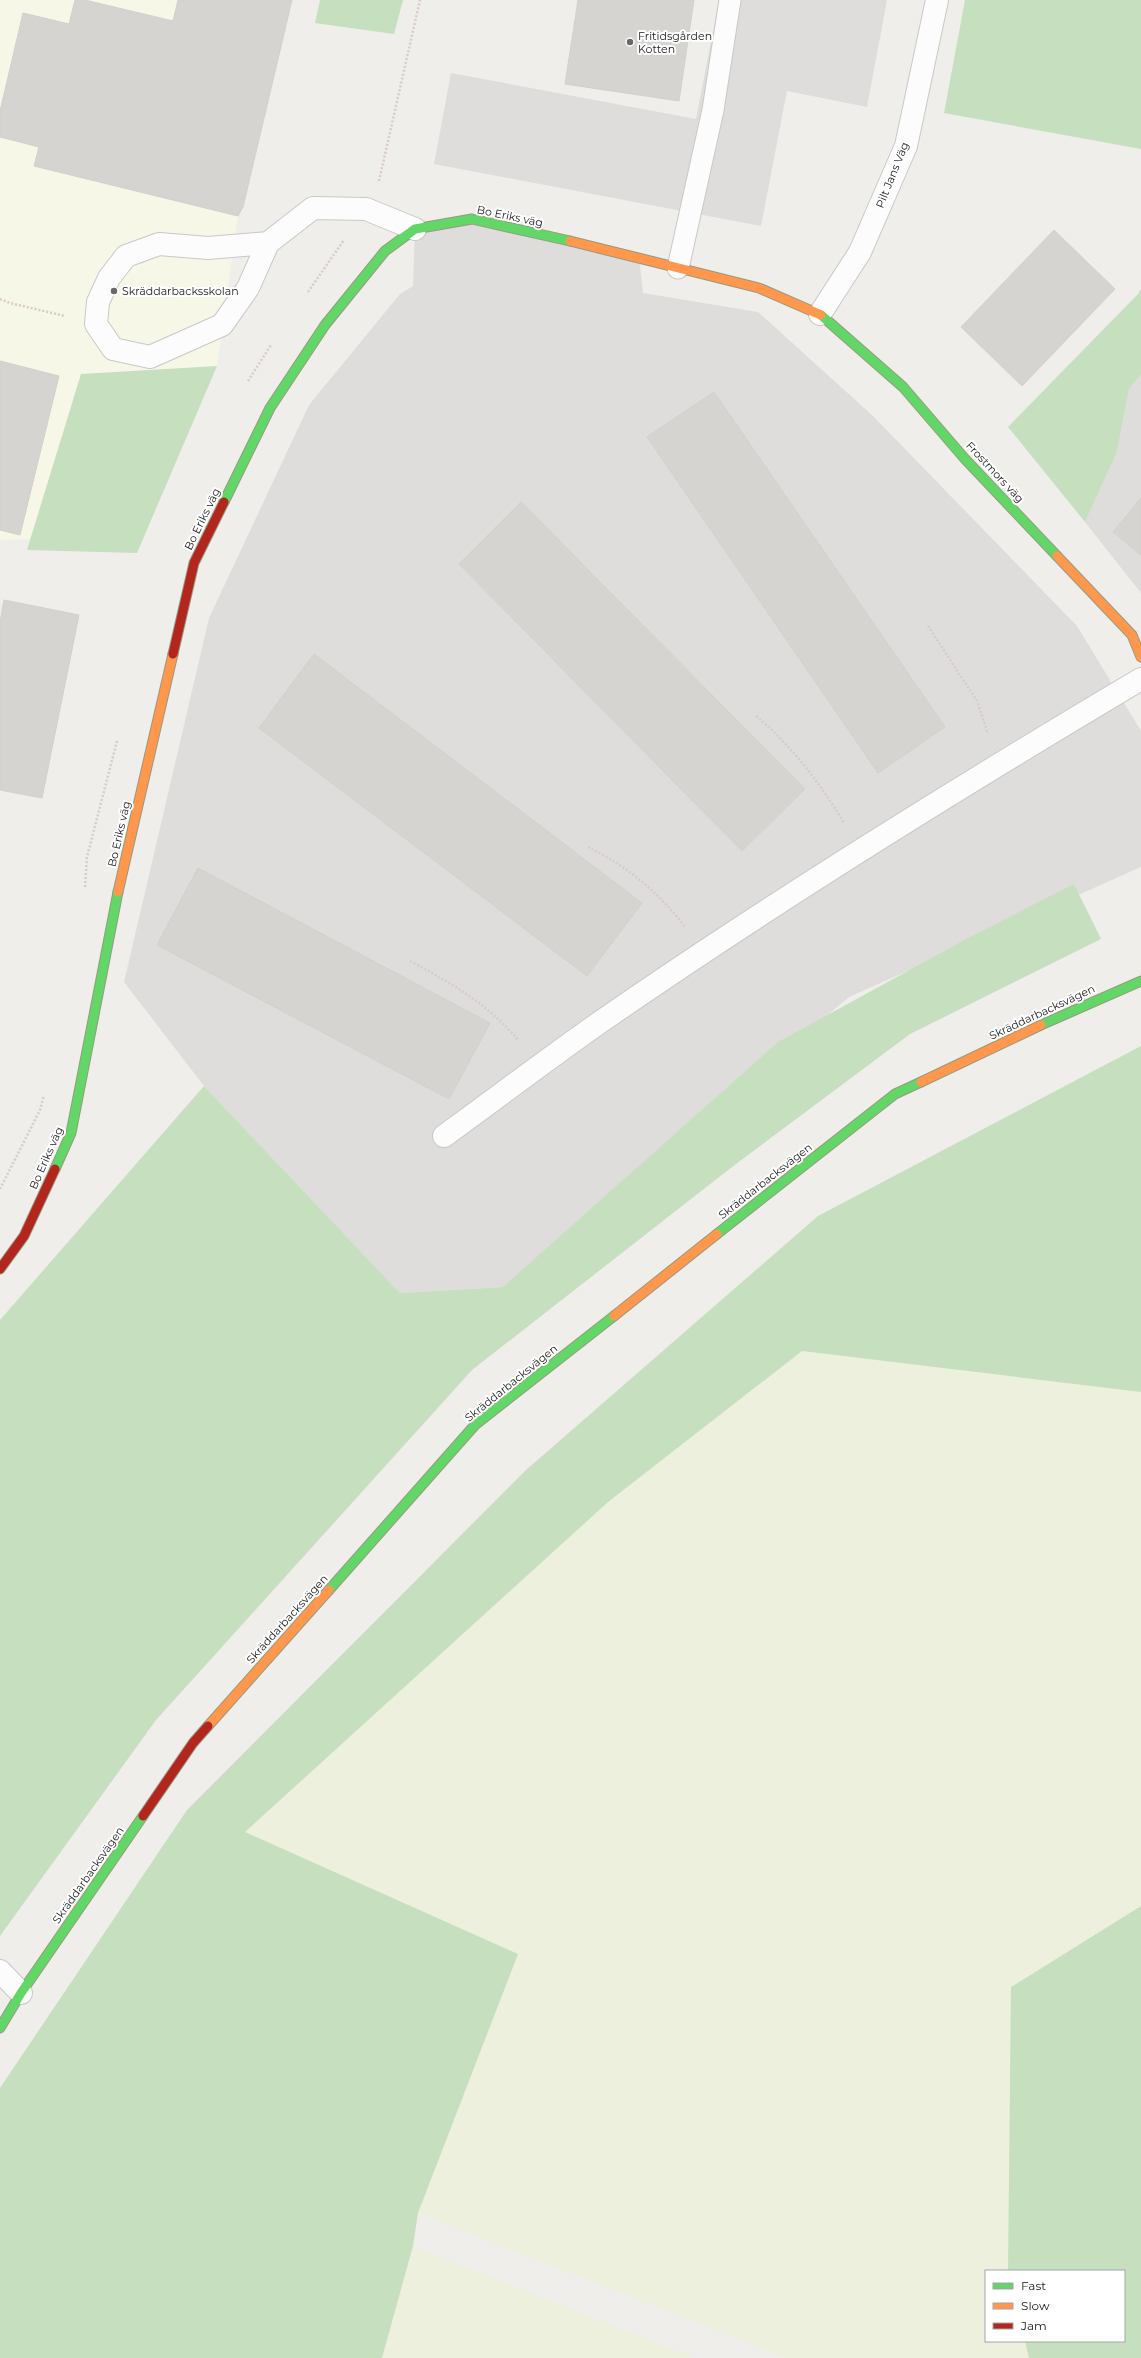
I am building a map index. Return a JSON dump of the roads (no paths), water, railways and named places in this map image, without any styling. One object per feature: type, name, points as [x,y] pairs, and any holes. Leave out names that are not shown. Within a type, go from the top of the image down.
[{"type":"street","name":"Pilt Jans Väg","points":[[820,314],[860,252],[906,146],[937,0]]},
{"type":"street","points":[[268,243],[208,248],[159,244],[126,256],[109,278],[98,302],[96,324],[113,349],[150,357],[222,325],[248,288],[268,243],[313,208],[366,209],[415,228]]},
{"type":"street","name":"Bo Eriks väg","points":[[0,1269],[24,1236],[72,1133],[126,854],[194,563],[270,408],[325,325],[385,251],[415,228],[472,219],[759,288],[820,314]]},
{"type":"street","name":"Frostmors väg","points":[[820,314],[903,387],[966,459],[1132,635],[1141,657]]},
{"type":"street","points":[[444,1136],[596,1025],[704,953],[860,851],[998,765],[1141,679]]},
{"type":"street","name":"Skräddarbacksvägen","points":[[0,2028],[21,1993],[193,1744],[476,1425],[894,1094],[1141,981]]},
{"type":"street","points":[[0,1971],[21,1993]]},
{"type":"lane","points":[[678,268],[713,110],[730,0]]},
{"type":"place","name":"Fritidsgården Kotten","points":[[630,42]]},
{"type":"place","name":"Skräddarbacksskolan","points":[[114,291]]}]
